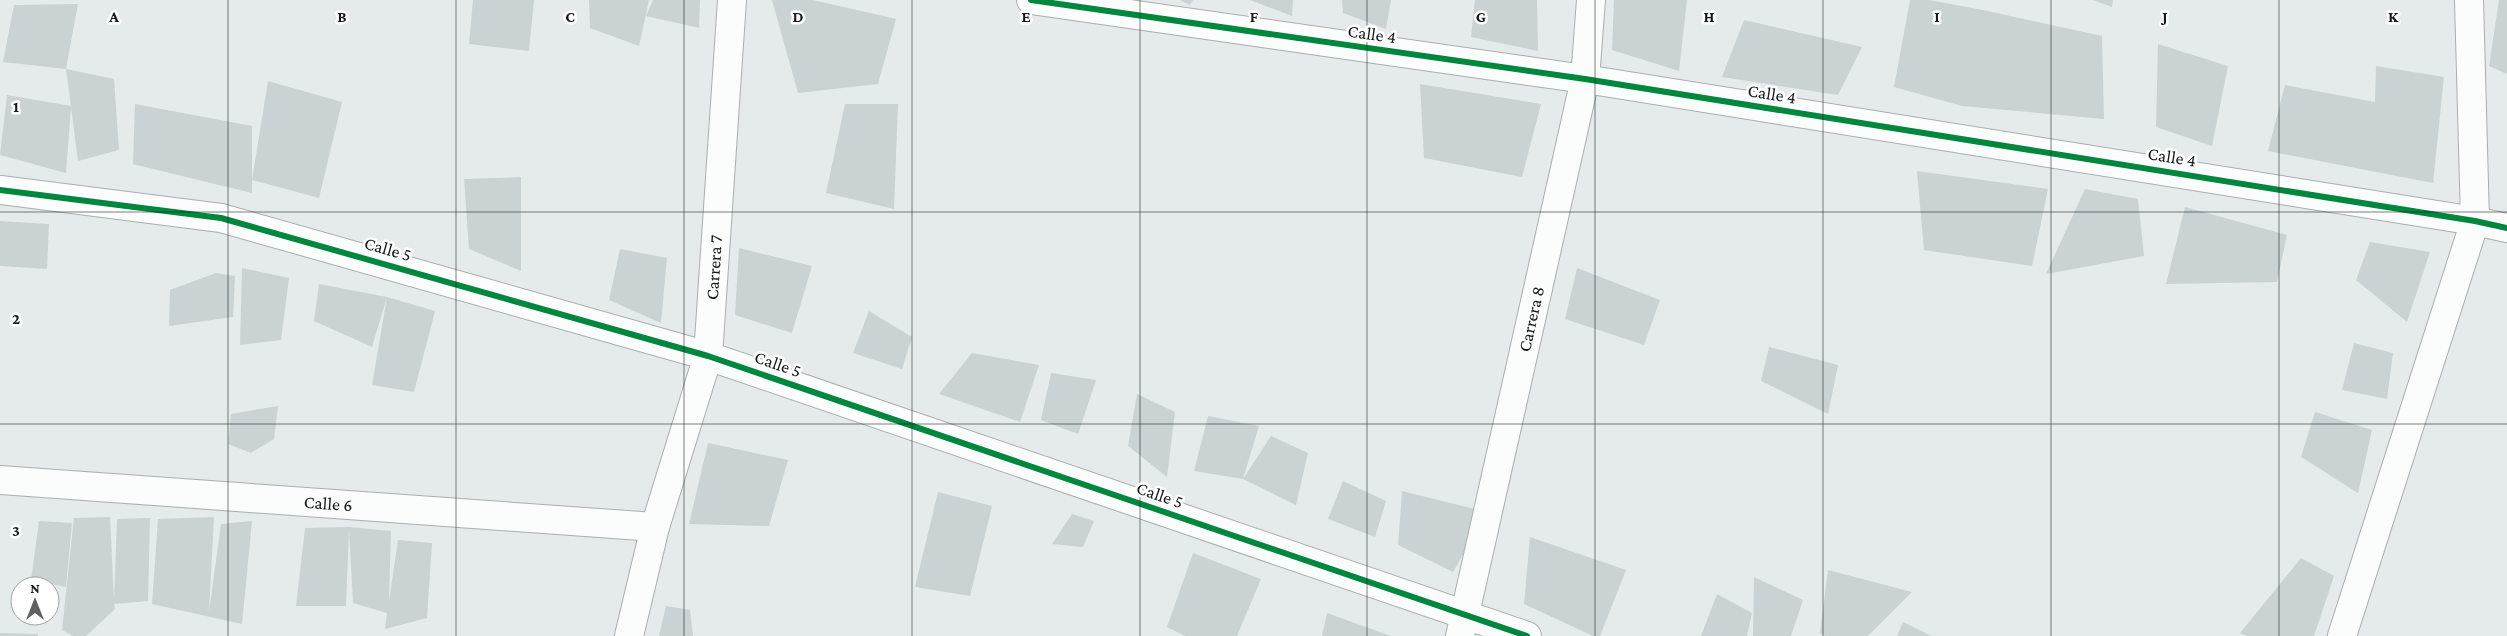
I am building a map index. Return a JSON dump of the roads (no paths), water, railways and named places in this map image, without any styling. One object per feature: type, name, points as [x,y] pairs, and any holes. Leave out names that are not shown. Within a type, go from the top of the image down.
[{"type":"street","name":"Carrera 7","points":[[629,636],[655,527],[708,356],[732,0]]},
{"type":"street","name":"Calle 4","points":[[1031,0],[1585,80],[2475,221],[2507,228]]},
{"type":"street","name":"Carrera 8","points":[[1462,626],[1585,80],[1591,0]]},
{"type":"street","points":[[2342,636],[2475,221],[2469,0]]},
{"type":"street","name":"Calle 5","points":[[0,190],[221,218],[708,356],[1462,626],[1527,636]]},
{"type":"street","name":"Calle 6","points":[[0,480],[655,527]]}]
